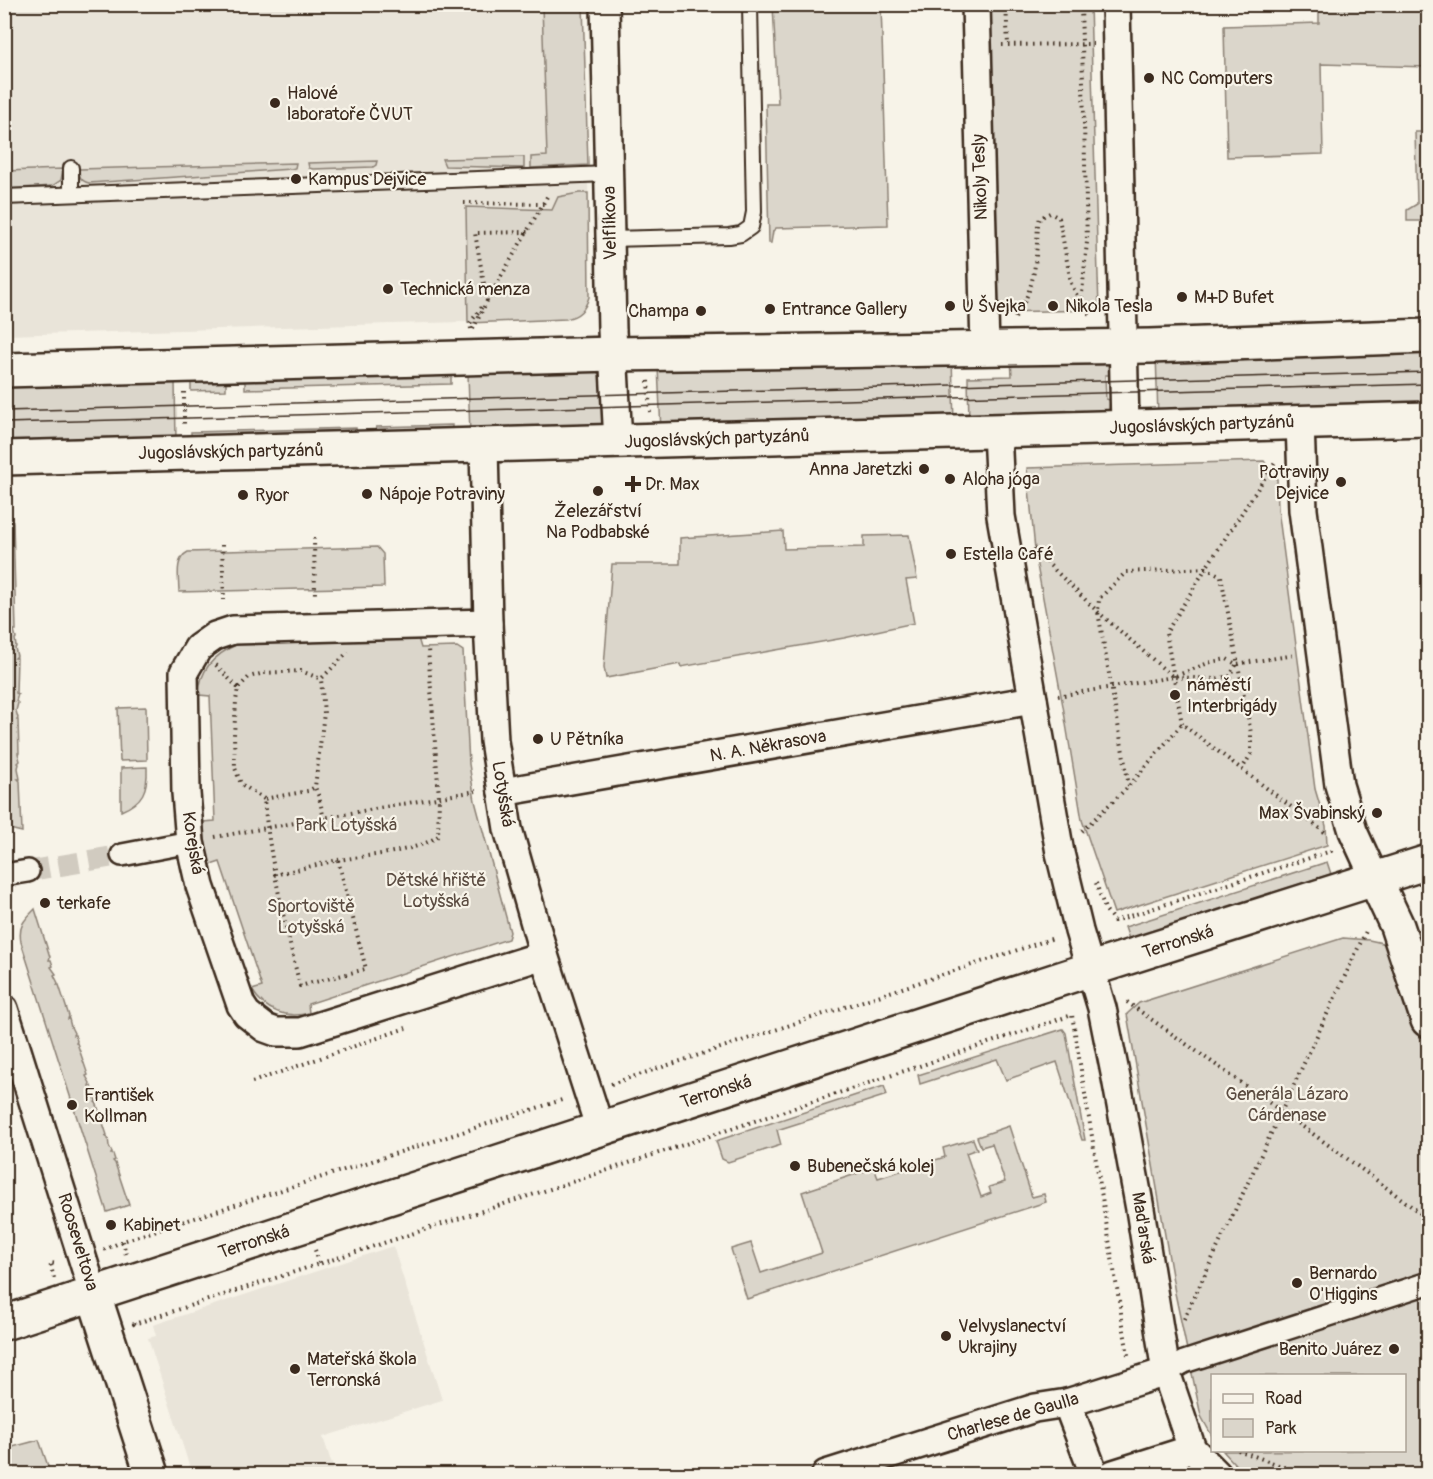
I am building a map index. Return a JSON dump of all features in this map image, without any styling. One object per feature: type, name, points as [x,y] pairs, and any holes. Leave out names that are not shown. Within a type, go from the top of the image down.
[{"type":"main road","points":[[4,370],[614,354],[1124,346],[1428,336]]},
{"type":"main road","name":"Jugoslávských partyzánů","points":[[4,458],[1428,419]]},
{"type":"main road","name":"Terronská","points":[[4,1323],[1091,969],[1428,862]]},
{"type":"main road","points":[[1375,879],[1397,926],[1428,1020]]},
{"type":"main road","name":"Rooseveltova","points":[[94,1295],[152,1474]]},
{"type":"street","name":"Velflíkova","points":[[605,4],[610,239],[618,442]]},
{"type":"street","name":"Nikoly Tesly","points":[[976,4],[984,349]]},
{"type":"street","points":[[1116,4],[1125,428]]},
{"type":"street","points":[[1300,423],[1303,510],[1340,785],[1353,831],[1375,879]]},
{"type":"street","points":[[997,431],[1001,516],[1033,700],[1060,853],[1091,969]]},
{"type":"street","name":"Lotyšská","points":[[484,446],[488,623],[494,741],[491,791],[508,829],[544,956],[600,1130]]},
{"type":"street","name":"Korejská","points":[[488,623],[233,630],[215,636],[198,648],[184,672],[186,793],[190,842],[200,886],[241,1005],[255,1022],[270,1030],[300,1032],[544,956]]},
{"type":"street","name":"N. A. Někrasova","points":[[491,791],[1033,700]]},
{"type":"street","points":[[122,855],[190,842]]},
{"type":"street","points":[[4,875],[28,871]]},
{"type":"street","name":"Maďarská","points":[[1091,969],[1116,1078],[1166,1372],[1192,1449],[1217,1474]]},
{"type":"street","name":"Rooseveltova","points":[[4,1009],[94,1295]]},
{"type":"street","points":[[1166,1372],[1184,1362],[1428,1283]]},
{"type":"street","name":"Charlese de Gaulla","points":[[826,1474],[1035,1408],[1067,1403],[1166,1372]]},
{"type":"street","points":[[1067,1403],[1094,1474]]},
{"type":"street","points":[[1113,1474],[1192,1449]]},
{"type":"lane","points":[[610,239],[729,236],[741,234],[751,227],[754,212],[750,4]]},
{"type":"lane","points":[[71,168],[71,194]]},
{"type":"lane","points":[[4,197],[609,174]]},
{"type":"path","points":[[1006,4],[1008,45]]},
{"type":"path","points":[[1081,4],[1087,242],[1081,304]]},
{"type":"path","points":[[977,45],[1117,44]]},
{"type":"path","points":[[464,203],[545,204],[487,301],[471,333],[470,323],[487,301],[475,233],[528,232]]},
{"type":"path","points":[[1015,318],[1024,305],[1032,285],[1038,224],[1044,214],[1050,213],[1059,218],[1067,270],[1075,294],[1090,316]]},
{"type":"path","points":[[183,366],[185,453]]},
{"type":"path","points":[[648,388],[650,412]]},
{"type":"path","points":[[1281,466],[1280,455],[1166,633],[1182,724],[1333,838],[1330,826]]},
{"type":"path","points":[[314,538],[315,597]]},
{"type":"path","points":[[1029,544],[1098,612],[1173,677]]},
{"type":"path","points":[[222,545],[224,600]]},
{"type":"path","points":[[1129,786],[1098,612],[1099,599],[1126,572],[1206,568],[1221,576],[1251,733],[1251,754],[1242,769]]},
{"type":"path","points":[[274,875],[338,860],[396,851],[433,840],[438,836],[439,797],[427,624]]},
{"type":"path","points":[[321,679],[343,659],[350,649]]},
{"type":"path","points":[[1173,677],[1211,662],[1227,659],[1236,664],[1322,649]]},
{"type":"path","points":[[1033,700],[1173,677],[1214,679],[1230,676],[1236,664]]},
{"type":"path","points":[[315,787],[308,791],[264,798],[241,784],[235,768],[234,735],[238,688],[249,677],[264,673],[301,671],[321,679]]},
{"type":"path","points":[[321,679],[324,713],[315,787],[320,797],[324,819]]},
{"type":"path","points":[[1080,834],[1129,786],[1182,724]]},
{"type":"path","points":[[190,842],[439,797],[491,791]]},
{"type":"path","points":[[264,798],[274,875],[300,986],[366,969],[338,860]]},
{"type":"path","points":[[1114,921],[1331,851],[1332,844]]},
{"type":"path","points":[[1183,1322],[1368,926]]},
{"type":"path","points":[[610,1085],[1055,938]]},
{"type":"path","points":[[1125,1000],[1228,1075],[1281,1110],[1428,1219]]},
{"type":"path","points":[[136,1333],[134,1324],[596,1174],[1072,1015],[1128,1355],[1166,1372]]},
{"type":"path","points":[[252,1082],[417,1025]]},
{"type":"path","points":[[50,1263],[66,1265],[123,1241],[570,1098]]},
{"type":"path","points":[[1243,1452],[1303,1474]]},
{"type":"shaded area","name":"Kampus Dejvice","points":[[4,5],[583,5],[589,297],[585,309],[578,315],[566,319],[5,335]]},
{"type":"shaded area","name":"Mateřská škola Terronská","points":[[393,1246],[442,1400],[323,1437],[335,1474],[192,1474],[148,1338],[156,1336],[153,1325]]},
{"type":"green space","points":[[542,5],[583,5],[588,165],[531,168],[531,157],[547,156]]},
{"type":"green space","points":[[773,5],[881,5],[888,225],[776,228],[773,231],[771,243],[769,243],[766,104],[778,104]]},
{"type":"green space","points":[[990,5],[1090,5],[1099,310],[999,312]]},
{"type":"green space","points":[[1319,5],[1428,5],[1428,67],[1321,64],[1323,154],[1227,157],[1224,26],[1319,23]]},
{"type":"green space","points":[[1415,132],[1428,132],[1428,221],[1407,221],[1407,210],[1417,204]]},
{"type":"green space","points":[[524,157],[524,168],[445,166],[442,159]]},
{"type":"green space","points":[[377,161],[373,167],[313,169],[309,168],[308,163]]},
{"type":"green space","points":[[296,163],[295,168],[291,169],[89,183],[84,181],[79,174],[79,169]]},
{"type":"green space","points":[[63,169],[61,180],[52,186],[5,189],[5,171]]},
{"type":"green space","points":[[588,193],[589,297],[586,306],[575,316],[566,319],[468,323],[466,207],[552,210],[558,197]]},
{"type":"green space","points":[[1428,346],[1428,403],[1411,408],[1158,417],[1156,353]]},
{"type":"green space","points":[[1011,358],[1106,361],[1109,364],[1109,375],[1105,375],[1106,399],[1110,400],[1109,412],[969,422],[968,377],[1012,376]]},
{"type":"green space","points":[[952,359],[954,423],[661,431],[658,367]]},
{"type":"green space","points":[[594,369],[602,380],[603,421],[600,428],[470,436],[468,373]]},
{"type":"green space","points":[[451,374],[451,384],[245,389],[245,382],[226,382],[226,390],[191,391],[191,381]]},
{"type":"green space","points":[[175,381],[176,443],[5,448],[4,386]]},
{"type":"green space","points":[[452,425],[452,435],[191,443],[191,432],[356,428],[357,437],[376,436],[376,427]]},
{"type":"green space","name":"náměstí Interbrigády","points":[[1264,461],[1277,479],[1278,509],[1315,789],[1326,826],[1327,845],[1114,913],[1082,820],[1036,560],[1027,468]]},
{"type":"green space","points":[[5,522],[13,522],[16,630],[14,630],[17,656],[15,658],[17,658],[16,693],[18,694],[16,711],[22,832],[5,828]]},
{"type":"green space","points":[[783,531],[784,549],[864,547],[864,536],[909,535],[917,579],[906,580],[914,623],[844,638],[606,678],[604,667],[612,564],[680,564],[680,538]]},
{"type":"green space","points":[[377,547],[383,554],[384,587],[179,592],[179,564],[188,552]]},
{"type":"green space","name":"Park Lotyšská","points":[[418,638],[421,648],[457,647],[463,651],[469,764],[475,801],[510,932],[508,939],[308,1004],[309,1013],[292,1015],[277,1012],[263,1003],[252,990],[262,987],[220,862],[208,866],[203,822],[215,821],[210,696],[199,695],[202,677],[216,658],[238,644]]},
{"type":"green space","points":[[146,707],[147,760],[120,761],[118,708]]},
{"type":"green space","points":[[147,767],[143,794],[134,804],[121,811],[121,768]]},
{"type":"green space","points":[[1327,862],[1331,874],[1129,939],[1125,927]]},
{"type":"green space","points":[[35,909],[49,960],[53,966],[51,967],[56,974],[54,975],[57,985],[59,985],[73,1035],[75,1035],[88,1075],[86,1076],[90,1083],[89,1086],[96,1100],[95,1103],[107,1135],[105,1136],[108,1138],[111,1154],[115,1160],[113,1161],[129,1205],[107,1212],[21,942],[20,932],[23,924]]},
{"type":"green space","name":"Generála Lázaro Cárdenase","points":[[1343,938],[1387,944],[1428,1063],[1428,1474],[1244,1474],[1224,1452],[1406,1452],[1406,1374],[1211,1374],[1211,1434],[1201,1416],[1175,1293],[1127,1014],[1139,1003]]},
{"type":"green space","points":[[1063,1029],[1066,1033],[1085,1140],[1082,1140],[1057,1062],[1006,1080],[997,1059],[920,1084],[918,1075]]},
{"type":"green space","points":[[884,1086],[887,1095],[777,1130],[781,1145],[728,1162],[722,1159],[716,1141]]},
{"type":"green space","points":[[1009,1126],[1032,1197],[1044,1194],[1046,1202],[747,1299],[731,1249],[751,1243],[761,1273],[822,1253],[802,1192],[874,1168],[878,1178],[945,1157],[943,1148],[973,1139],[977,1149],[966,1153],[981,1197],[991,1193],[989,1187],[1005,1182],[992,1144],[981,1147],[977,1137]]},
{"type":"green space","points":[[39,1440],[48,1466],[43,1468],[45,1474],[5,1474],[5,1449]]},
{"type":"tunnel","points":[[28,871],[122,855]]},
{"type":"tram line","points":[[4,411],[1428,372]]},
{"type":"tram line","points":[[4,423],[1428,384]]},
{"type":"place","name":"NC Computers","points":[[1149,78]]},
{"type":"place","name":"Halové laboratoře ČVUT","points":[[275,103]]},
{"type":"place","name":"Kampus Dejvice","points":[[296,179]]},
{"type":"place","name":"Technická menza","points":[[388,289]]},
{"type":"place","name":"M+D Bufet","points":[[1182,297]]},
{"type":"place","name":"U Švejka","points":[[950,306]]},
{"type":"place","name":"Nikola Tesla","points":[[1053,306]]},
{"type":"place","name":"Entrance Gallery","points":[[770,309]]},
{"type":"place","name":"Champa","points":[[701,311]]},
{"type":"place","name":"Anna Jaretzki","points":[[924,469]]},
{"type":"place","name":"Aloha jóga","points":[[950,479]]},
{"type":"place","name":"Potraviny Dejvice","points":[[1341,482]]},
{"type":"place","name":"Dr. Max","points":[[633,484]]},
{"type":"place","name":"Železářství Na Podbabské","points":[[598,491]]},
{"type":"place","name":"Nápoje Potraviny","points":[[367,494]]},
{"type":"place","name":"Ryor","points":[[243,495]]},
{"type":"place","name":"Estella Café","points":[[951,554]]},
{"type":"place","name":"náměstí Interbrigády","points":[[1175,695]]},
{"type":"place","name":"U Pětníka","points":[[538,739]]},
{"type":"place","name":"Max Švabinský","points":[[1377,813]]},
{"type":"place","name":"terkafe","points":[[45,903]]},
{"type":"place","name":"František Kollman","points":[[72,1105]]},
{"type":"place","name":"Bubenečská kolej","points":[[795,1166]]},
{"type":"place","name":"Kabinet","points":[[111,1225]]},
{"type":"place","name":"Bernardo O'Higgins","points":[[1297,1283]]},
{"type":"place","name":"Velvyslanectví Ukrajiny","points":[[946,1336]]},
{"type":"place","name":"Benito Juárez","points":[[1394,1349]]},
{"type":"place","name":"Mateřská škola Terronská","points":[[295,1369]]},
{"type":"park label","name":"Dětské hřiště Lotyšská","points":[[436,890]]},
{"type":"park label","name":"Sportoviště Lotyšská","points":[[311,916]]}]
